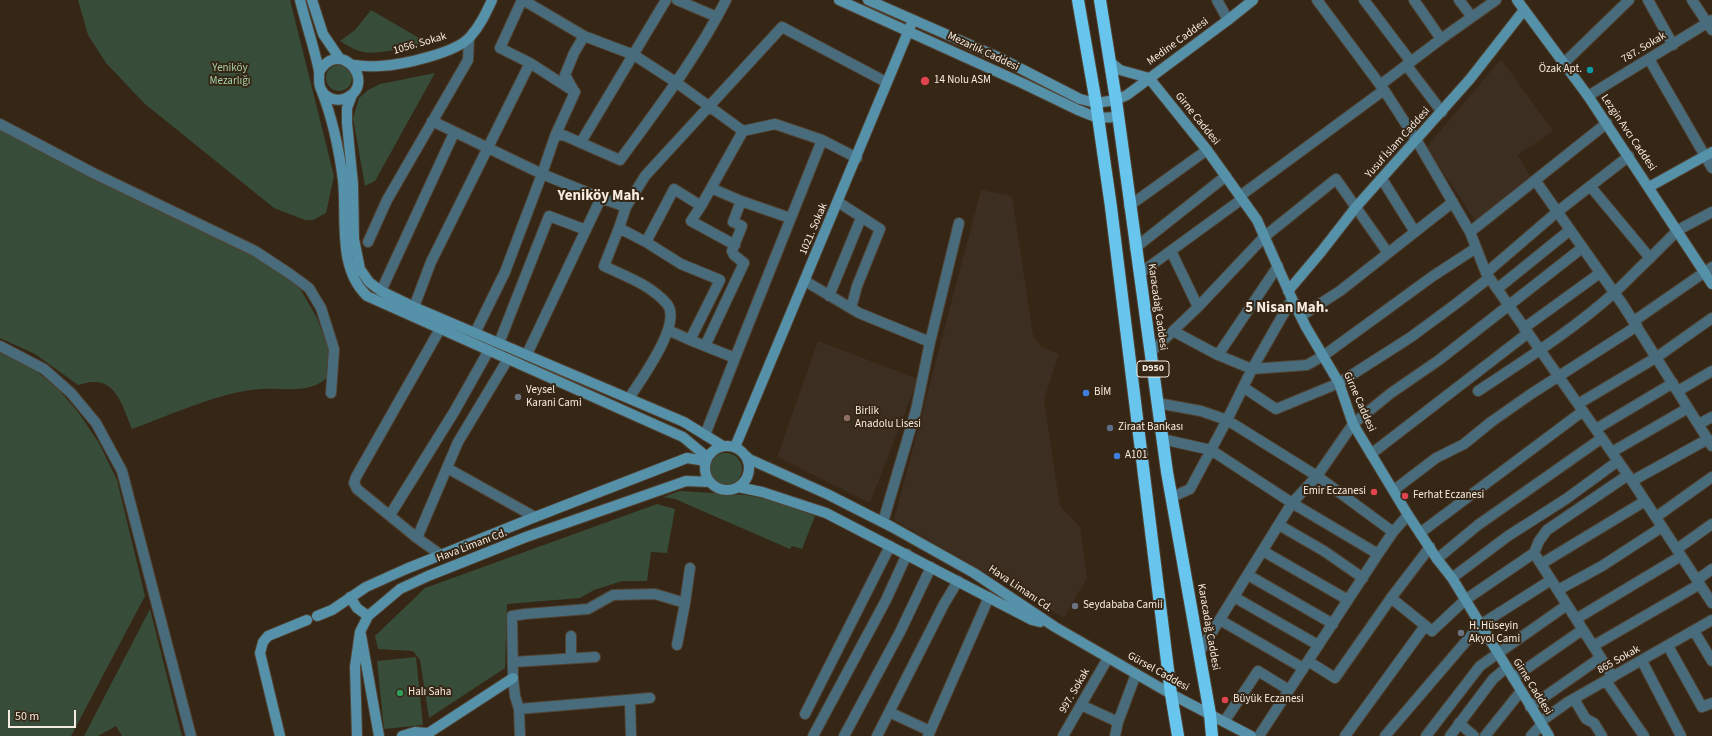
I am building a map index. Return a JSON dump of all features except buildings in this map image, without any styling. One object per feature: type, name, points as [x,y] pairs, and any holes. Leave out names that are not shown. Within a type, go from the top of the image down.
[{"type":"highway","name":"D950","points":[[1078,0],[1096,103],[1125,316],[1171,694],[1178,736]]},
{"type":"highway","name":"Karacadağ Caddesi","points":[[1103,1],[1117,117],[1162,439],[1210,714],[1212,736]]},
{"type":"street","points":[[300,0],[319,72],[318,79],[332,116],[343,181],[346,246],[349,267],[359,289],[367,296],[683,437],[706,459]]},
{"type":"street","points":[[312,0],[323,34],[340,59],[353,65],[379,67]]},
{"type":"street","name":"1056. Sokak","points":[[379,67],[442,53],[469,38],[480,23],[492,0]]},
{"type":"street","points":[[575,92],[530,63],[500,48],[523,0],[584,36],[634,55],[709,105],[743,131]]},
{"type":"street","points":[[581,142],[666,0]]},
{"type":"street","points":[[677,0],[717,17]]},
{"type":"street","points":[[555,136],[563,135],[620,160],[677,83],[726,0]]},
{"type":"street","name":"Mezarlık Caddesi","points":[[839,0],[1098,118],[1117,117]]},
{"type":"street","name":"Mezarlık Caddesi","points":[[868,0],[1000,58],[1080,99],[1096,103],[1116,100]]},
{"type":"street","points":[[1217,0],[1228,20]]},
{"type":"street","name":"Medine Caddesi","points":[[1116,100],[1127,95],[1228,20],[1252,0]]},
{"type":"street","points":[[1317,0],[1382,88],[1417,141],[1470,232],[1487,276],[1559,375],[1618,460],[1712,603]]},
{"type":"street","points":[[1364,0],[1442,112]]},
{"type":"street","points":[[1414,0],[1441,38]]},
{"type":"street","points":[[1459,0],[1472,17]]},
{"type":"street","points":[[1139,274],[1241,198],[1382,88],[1441,38],[1496,0]]},
{"type":"street","name":"Lezgin Avcı Caddesi","points":[[1517,0],[1588,96],[1678,230],[1708,269],[1712,284]]},
{"type":"street","points":[[1564,63],[1629,0]]},
{"type":"street","points":[[1648,0],[1673,45]]},
{"type":"street","points":[[1692,0],[1711,24]]},
{"type":"street","name":"Yusuf İslam Caddesi","points":[[1290,295],[1356,207],[1442,112],[1524,10]]},
{"type":"street","name":"1021. Sokak","points":[[735,447],[857,158],[886,82],[913,20]]},
{"type":"street","name":"787. Sokak","points":[[1588,96],[1649,58],[1711,24]]},
{"type":"street","points":[[630,398],[660,347],[668,330],[671,314],[668,305],[652,290],[604,266],[626,207],[645,176],[782,27],[886,82]]},
{"type":"street","points":[[575,92],[565,75],[574,52],[584,36]]},
{"type":"street","points":[[368,242],[387,200],[468,60],[469,38]]},
{"type":"street","points":[[1649,58],[1709,155],[1712,168]]},
{"type":"street","points":[[319,72],[328,62],[340,59]]},
{"type":"street","points":[[1110,62],[1120,70],[1149,78]]},
{"type":"street","points":[[414,307],[431,262],[530,63]]},
{"type":"street","points":[[353,65],[358,77],[358,84],[347,108],[347,123],[353,184],[354,239],[360,269],[369,282],[380,291],[414,307],[684,422],[723,446]]},
{"type":"street","points":[[358,77],[379,67]]},
{"type":"street","name":"Girne Caddesi","points":[[1149,78],[1207,150],[1257,220],[1290,295],[1339,383],[1353,424],[1370,454],[1420,533],[1437,559],[1452,578],[1549,736]]},
{"type":"street","points":[[322,92],[333,99],[340,100],[352,95]]},
{"type":"street","points":[[475,333],[505,272],[555,136],[575,92]]},
{"type":"street","points":[[432,121],[454,133],[542,174],[626,207]]},
{"type":"street","points":[[1470,232],[1607,123]]},
{"type":"street","points":[[0,124],[95,174],[255,251],[309,288],[321,308],[334,349],[331,393]]},
{"type":"street","points":[[735,244],[691,221],[743,131],[775,124],[822,140],[857,158]]},
{"type":"street","points":[[380,291],[454,133]]},
{"type":"street","points":[[705,435],[822,140]]},
{"type":"street","points":[[1129,206],[1207,150]]},
{"type":"street","points":[[1649,187],[1709,155]]},
{"type":"street","points":[[1243,387],[1276,409],[1339,383],[1411,337],[1457,303],[1557,212],[1629,156]]},
{"type":"street","points":[[1135,248],[1226,176]]},
{"type":"street","points":[[1150,353],[1198,307],[1264,236],[1336,179],[1388,253]]},
{"type":"street","points":[[1382,180],[1415,232]]},
{"type":"street","points":[[1391,598],[1432,631],[1465,600],[1534,553],[1539,541],[1547,530],[1630,478],[1710,442],[1614,292],[1535,180]]},
{"type":"street","points":[[1590,186],[1650,258]]},
{"type":"street","points":[[711,188],[741,201],[790,218]]},
{"type":"street","points":[[646,242],[674,189],[700,206]]},
{"type":"street","points":[[527,354],[601,198]]},
{"type":"street","points":[[705,346],[744,263],[732,252],[742,226],[733,222],[741,201]]},
{"type":"street","points":[[838,202],[880,229],[857,286],[852,308]]},
{"type":"street","points":[[1301,316],[1340,291],[1453,202]]},
{"type":"street","points":[[1478,391],[1540,350],[1614,292],[1678,230],[1712,212]]},
{"type":"street","points":[[499,343],[549,216],[586,230]]},
{"type":"street","points":[[829,296],[861,218]]},
{"type":"street","points":[[883,522],[916,410],[930,342],[959,223]]},
{"type":"street","points":[[619,228],[646,242],[681,264],[720,280],[690,340]]},
{"type":"street","points":[[1497,289],[1570,230]]},
{"type":"street","points":[[1173,331],[1218,355],[1252,369],[1307,365],[1323,356],[1433,276],[1476,248]]},
{"type":"street","points":[[1199,653],[1292,503],[1317,476],[1353,424],[1391,393],[1439,360],[1582,248]]},
{"type":"street","points":[[1171,251],[1198,307]]},
{"type":"street","points":[[1218,355],[1278,266]]},
{"type":"street","points":[[1394,490],[1436,458],[1464,444],[1491,422],[1635,324],[1708,269]]},
{"type":"street","points":[[1370,454],[1600,273]]},
{"type":"street","points":[[805,281],[852,308],[930,342]]},
{"type":"street","points":[[1172,497],[1190,489],[1227,420],[1290,295]]},
{"type":"street","points":[[1420,533],[1581,407],[1657,357],[1712,318]]},
{"type":"street","points":[[440,329],[354,483],[357,489],[441,555]]},
{"type":"street","points":[[668,330],[735,358]]},
{"type":"street","points":[[0,346],[44,368],[71,393],[96,423],[122,471],[191,736]]},
{"type":"street","points":[[390,515],[454,412],[489,350]]},
{"type":"street","points":[[418,538],[458,442],[508,359]]},
{"type":"street","points":[[1596,429],[1676,387],[1712,371]]},
{"type":"street","points":[[1157,403],[1201,411],[1227,420],[1317,476],[1393,532]]},
{"type":"street","points":[[1612,452],[1688,408]]},
{"type":"street","points":[[1699,424],[1712,417]]},
{"type":"street","points":[[1437,559],[1478,525],[1602,438]]},
{"type":"street","points":[[1162,439],[1211,450],[1292,503],[1378,554]]},
{"type":"street","points":[[723,446],[735,447],[746,456],[748,463],[747,477],[738,487],[730,490],[716,487],[706,476],[706,459],[717,448],[723,446]]},
{"type":"street","name":"Hava Limanı Cd.","points":[[746,456],[883,522],[974,573],[1055,627]]},
{"type":"street","name":"Hava Limanı Cd.","points":[[317,616],[332,610],[366,587],[535,516],[687,458],[706,459]]},
{"type":"street","points":[[1452,578],[1508,536],[1566,499],[1618,460]]},
{"type":"street","points":[[447,468],[535,516]]},
{"type":"street","points":[[1656,517],[1712,477]]},
{"type":"street","name":"Hava Limanı Cd.","points":[[357,736],[355,667],[360,632],[368,616],[400,589],[428,576],[491,551],[686,480],[710,482]]},
{"type":"street","name":"Hava Limanı Cd.","points":[[738,487],[762,492],[826,513],[1032,620],[1055,627]]},
{"type":"street","points":[[1541,564],[1645,501]]},
{"type":"street","points":[[1259,736],[1378,554],[1408,514]]},
{"type":"street","points":[[1576,620],[1679,552],[1712,524]]},
{"type":"street","points":[[1279,525],[1324,551],[1363,578]]},
{"type":"street","points":[[1558,590],[1602,566],[1662,527]]},
{"type":"street","points":[[805,714],[890,546]]},
{"type":"street","points":[[1220,620],[1306,665],[1335,678],[1391,598],[1430,547]]},
{"type":"street","points":[[1263,551],[1348,600]]},
{"type":"street","points":[[1534,553],[1593,646],[1609,679],[1644,736]]},
{"type":"street","points":[[813,736],[886,600],[906,554]]},
{"type":"street","points":[[844,736],[900,632],[931,567]]},
{"type":"street","points":[[677,644],[690,568]]},
{"type":"street","points":[[1593,646],[1698,582],[1712,569]]},
{"type":"street","points":[[1248,575],[1333,624]]},
{"type":"street","points":[[1385,736],[1480,625],[1551,580]]},
{"type":"street","points":[[877,736],[944,604],[958,581]]},
{"type":"street","points":[[520,736],[519,709],[515,696],[513,678],[512,616],[588,609],[613,595],[655,594],[685,603]]},
{"type":"street","points":[[350,597],[357,608],[368,616]]},
{"type":"street","points":[[889,712],[929,734],[989,597]]},
{"type":"street","points":[[1234,597],[1318,645]]},
{"type":"street","points":[[1426,736],[1480,666],[1567,605]]},
{"type":"street","points":[[280,736],[260,653],[261,647],[268,636],[307,620]]},
{"type":"street","name":"865 Sokak","points":[[1530,736],[1541,723],[1574,699],[1712,620]]},
{"type":"street","points":[[1345,736],[1425,626]]},
{"type":"street","name":"Gürsel Caddesi","points":[[1055,627],[1171,694],[1251,736]]},
{"type":"street","points":[[1513,678],[1582,630]]},
{"type":"street","points":[[1694,631],[1712,661]]},
{"type":"street","points":[[360,632],[380,736]]},
{"type":"street","points":[[571,636],[571,657]]},
{"type":"street","points":[[1668,646],[1702,707],[1712,703]]},
{"type":"street","points":[[513,662],[571,657],[595,657]]},
{"type":"street","name":"997. Sokak","points":[[1063,736],[1108,658]]},
{"type":"street","points":[[1530,707],[1600,658]]},
{"type":"street","points":[[1642,661],[1680,736]]},
{"type":"street","points":[[1450,736],[1493,679],[1506,668]]},
{"type":"street","points":[[1224,722],[1258,671],[1289,690]]},
{"type":"street","points":[[1115,736],[1118,722],[1136,674]]},
{"type":"street","points":[[402,736],[415,732],[425,734],[513,678]]},
{"type":"street","points":[[1485,736],[1521,691]]},
{"type":"street","points":[[519,709],[630,701],[650,698]]},
{"type":"street","points":[[1574,699],[1586,719],[1594,723],[1602,736]]},
{"type":"street","points":[[630,701],[631,736]]},
{"type":"street","points":[[1081,705],[1118,722]]},
{"type":"street","points":[[1459,724],[1474,736]]},
{"type":"shaded area","points":[[1501,59],[1553,131],[1518,155],[1530,176],[1475,221],[1450,182],[1425,149]]},
{"type":"shaded area","points":[[981,190],[1012,196],[1033,335],[1042,347],[1059,354],[1044,400],[1060,506],[1080,527],[1087,578],[1064,618],[894,520]]},
{"type":"shaded area","name":"Birlik Anadolu Lisesi","points":[[818,341],[918,379],[870,503],[777,457]]},
{"type":"green space","name":"Yeniköy Mezarlığı","points":[[78,0],[290,0],[334,176],[326,213],[313,220],[305,220],[274,208],[145,104],[106,63],[88,35]]},
{"type":"green space","points":[[371,10],[426,42],[394,50],[370,53],[357,50],[340,41],[355,30]]},
{"type":"green space","points":[[339,65],[348,69],[352,78],[348,87],[339,91],[330,87],[326,78],[330,69]]},
{"type":"green space","points":[[435,73],[375,181],[365,186],[353,118],[359,98],[368,90],[380,84]]},
{"type":"green space","points":[[0,129],[50,156],[254,256],[298,285],[317,318],[329,350],[328,377],[321,383],[305,388],[261,389],[245,391],[212,399],[132,429],[119,398],[109,386],[102,383],[93,382],[78,385],[35,354],[0,338]]},
{"type":"green space","points":[[0,353],[34,369],[60,391],[78,412],[99,443],[117,480],[145,596],[71,736],[0,736]]},
{"type":"green space","points":[[723,453],[729,453],[739,460],[742,469],[741,475],[735,482],[729,485],[723,485],[713,478],[710,472],[710,466],[717,456]]},
{"type":"green space","points":[[680,491],[746,495],[773,500],[815,516],[802,549],[792,546],[790,549],[675,499],[663,497]]},
{"type":"green space","points":[[657,504],[675,509],[667,553],[651,552],[647,581],[622,581],[594,590],[580,598],[507,604],[505,668],[429,718],[420,660],[413,651],[378,649],[375,636],[425,588]]},
{"type":"green space","points":[[150,609],[182,736],[122,736],[116,726],[98,736],[84,736]]},
{"type":"green space","name":"Halı Saha","points":[[416,657],[423,725],[384,729],[377,661]]},
{"type":"place","name":"Özak Apt.","points":[[1590,70]]},
{"type":"place","name":"14 Nolu ASM","points":[[925,81]]},
{"type":"place","name":"BİM","points":[[1086,393]]},
{"type":"place","name":"Veysel Karani Cami","points":[[518,397]]},
{"type":"place","name":"Birlik Anadolu Lisesi","points":[[847,418]]},
{"type":"place","name":"Ziraat Bankası","points":[[1110,428]]},
{"type":"place","name":"A101","points":[[1117,456]]},
{"type":"place","name":"Emir Eczanesi","points":[[1374,492]]},
{"type":"place","name":"Ferhat Eczanesi","points":[[1405,496]]},
{"type":"place","name":"Seydababa Camii","points":[[1075,606]]},
{"type":"place","name":"H. Hüseyin Akyol Cami","points":[[1461,633]]},
{"type":"place","name":"Halı Saha","points":[[400,693]]},
{"type":"place","name":"Büyük Eczanesi","points":[[1225,700]]},
{"type":"district","name":"Yeniköy Mah.","points":[[601,197]]},
{"type":"district","name":"5 Nisan Mah.","points":[[1287,309]]}]
